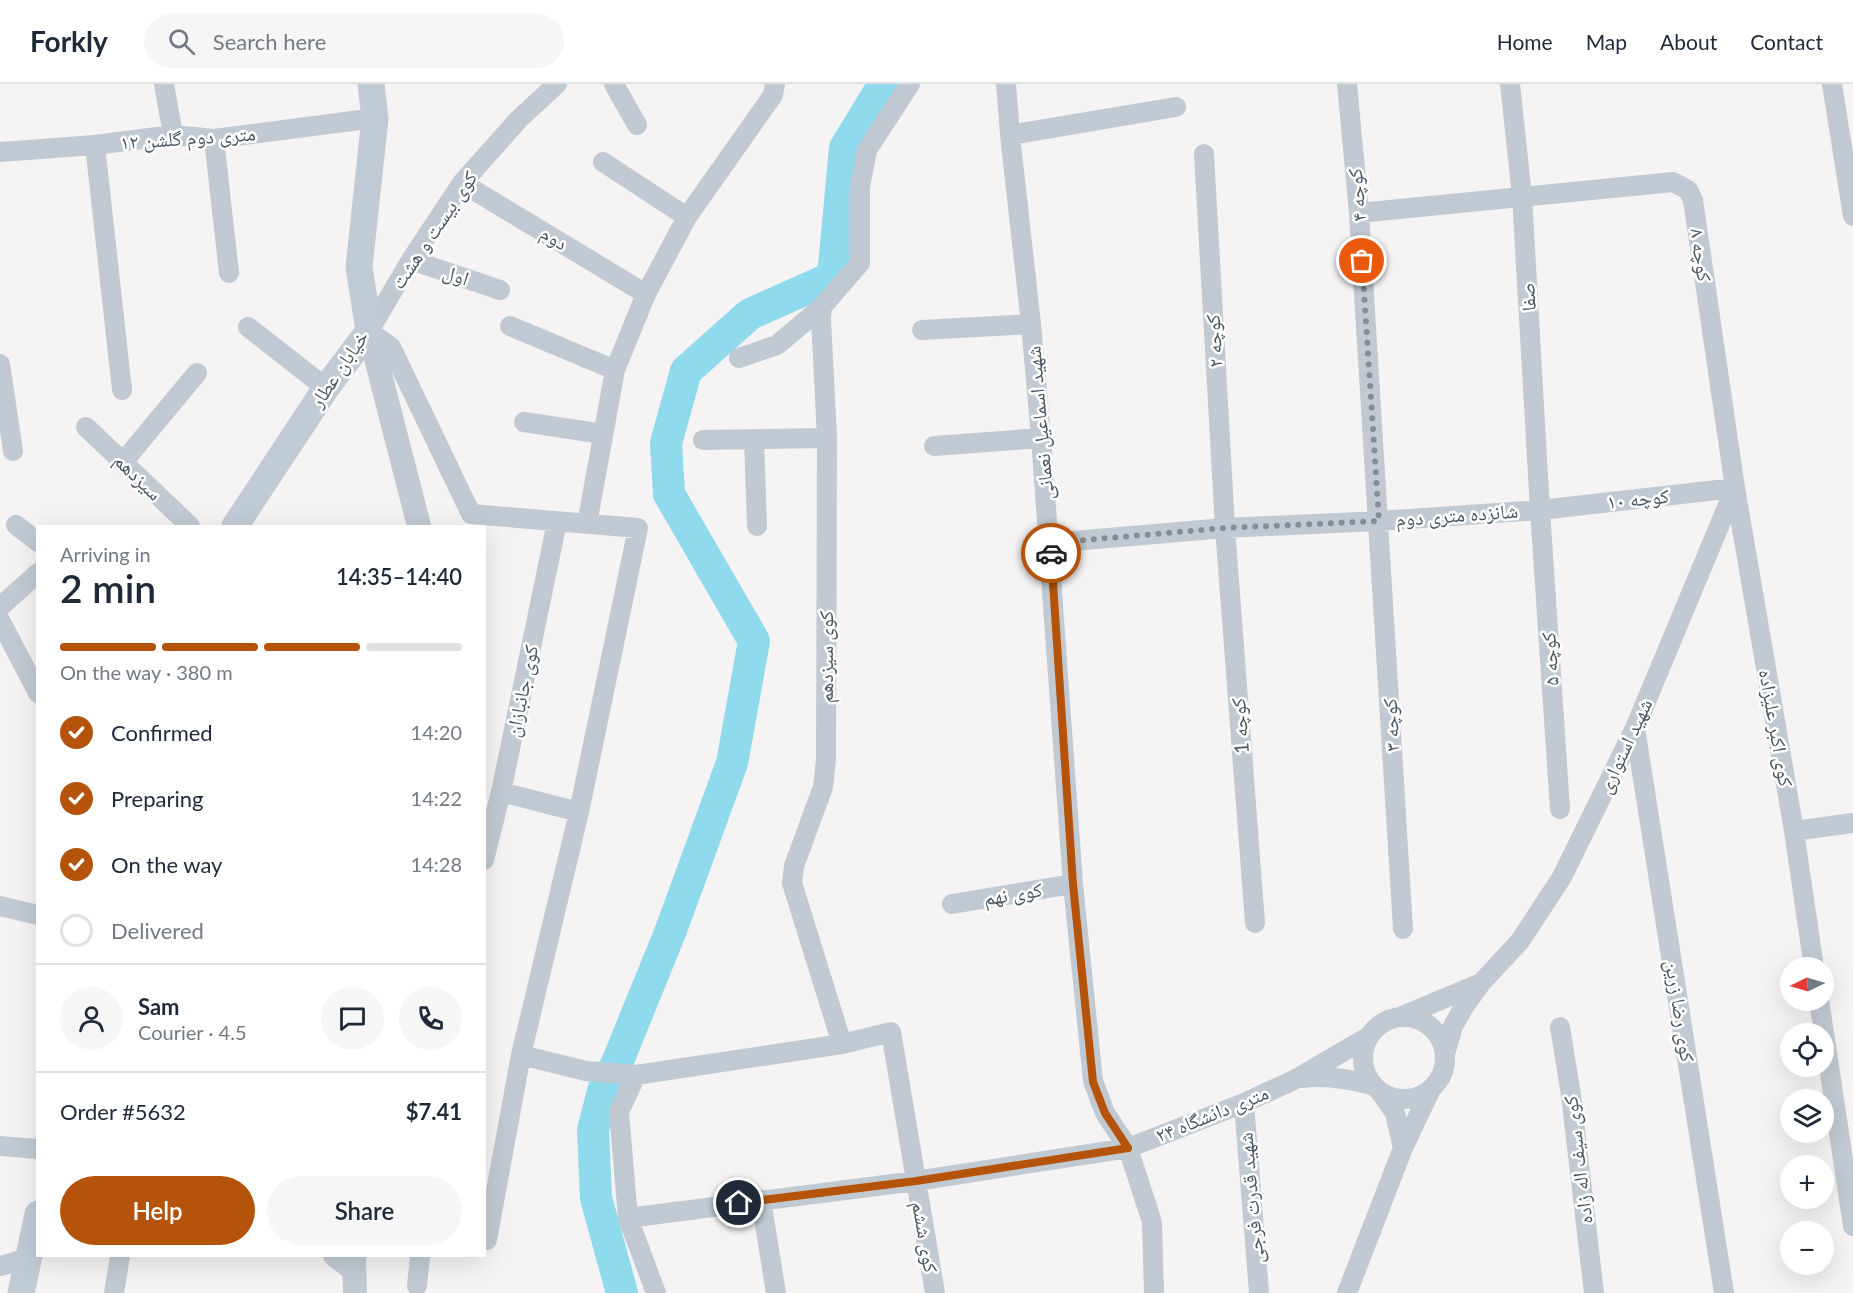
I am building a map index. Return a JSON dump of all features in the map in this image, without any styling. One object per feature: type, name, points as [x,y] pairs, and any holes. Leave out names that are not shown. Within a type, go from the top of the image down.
[{"type":"main road","name":"خیابان عطار","points":[[236,525],[326,388],[369,331],[358,267],[375,118],[371,84]]},
{"type":"main road","points":[[21,1293],[36,1224]]},
{"type":"street","points":[[164,84],[172,135]]},
{"type":"street","name":"کوی بیست و هشت","points":[[369,331],[411,260],[462,183],[519,119],[557,84]]},
{"type":"street","points":[[614,84],[637,125]]},
{"type":"street","points":[[587,524],[615,370],[645,294],[687,217],[773,95],[775,84]]},
{"type":"street","points":[[739,358],[777,345],[822,307],[860,263],[860,187],[867,150],[910,84]]},
{"type":"street","name":"شهید اسماعیل نعمانی","points":[[1006,84],[1041,438],[1073,884],[1093,1082],[1105,1113],[1128,1148],[1152,1222],[1154,1293]]},
{"type":"street","name":"کوچه ۴","points":[[1347,84],[1359,213],[1379,521]]},
{"type":"street","name":"صفا","points":[[1510,84],[1522,196],[1540,510]]},
{"type":"street","points":[[1832,84],[1846,128],[1853,216]]},
{"type":"street","points":[[1010,135],[1176,107]]},
{"type":"street","name":"۱۲ متری دوم گلشن","points":[[0,152],[95,145],[172,135],[214,139],[375,118]]},
{"type":"street","points":[[214,139],[229,273]]},
{"type":"street","points":[[95,145],[122,390]]},
{"type":"street","name":"کوچه ۲","points":[[1204,154],[1225,528]]},
{"type":"street","points":[[603,162],[687,217]]},
{"type":"street","name":"کوچه ۸","points":[[1522,196],[1673,182],[1688,190],[1693,200],[1735,488]]},
{"type":"street","name":"دوم","points":[[462,183],[645,294]]},
{"type":"street","points":[[1359,213],[1522,196]]},
{"type":"street","name":"اول","points":[[411,260],[500,290]]},
{"type":"street","name":"کوی سیزدهم","points":[[822,307],[820,332],[827,438],[826,760],[823,787],[794,866],[792,882],[842,1044]]},
{"type":"street","points":[[922,330],[1031,324]]},
{"type":"street","points":[[510,326],[615,370]]},
{"type":"street","points":[[248,327],[326,388]]},
{"type":"street","points":[[369,331],[391,347],[471,520],[556,522],[638,528],[579,812],[521,1055],[487,1240]]},
{"type":"street","points":[[369,331],[419,525]]},
{"type":"street","points":[[0,364],[13,451]]},
{"type":"street","points":[[123,462],[197,373]]},
{"type":"street","points":[[524,422],[603,434]]},
{"type":"street","name":"سیزدهم","points":[[86,427],[189,525]]},
{"type":"street","points":[[703,440],[827,438]]},
{"type":"street","points":[[934,446],[1041,438]]},
{"type":"street","points":[[754,439],[757,526]]},
{"type":"street","name":"کوچه ۱۰","points":[[1540,510],[1735,488]]},
{"type":"street","name":"شهید استواری","points":[[1445,1054],[1453,1026],[1480,983],[1520,940],[1562,878],[1635,728],[1735,488]]},
{"type":"street","name":"کوی اکبر علیزاده","points":[[1735,488],[1794,831],[1812,957]]},
{"type":"street","name":"شانزده متری دوم","points":[[1050,543],[1225,528],[1540,510]]},
{"type":"street","name":"کوچه ۵","points":[[1540,510],[1560,809]]},
{"type":"street","name":"کوچه ۳","points":[[1379,521],[1403,929]]},
{"type":"street","name":"کوی جانبازان","points":[[486,852],[501,792],[556,522]]},
{"type":"street","points":[[16,525],[36,540]]},
{"type":"street","name":"کوچه 1","points":[[1225,528],[1255,923]]},
{"type":"street","points":[[0,608],[36,575]]},
{"type":"street","points":[[0,620],[36,689]]},
{"type":"street","name":"کوی رضا زرین","points":[[1635,728],[1724,1293]]},
{"type":"street","points":[[501,792],[579,812]]},
{"type":"street","points":[[1794,831],[1853,823]]},
{"type":"street","name":"کوی نهم","points":[[952,904],[1073,884]]},
{"type":"street","points":[[2,904],[36,914]]},
{"type":"street","name":"شهید استواری","points":[[1399,1017],[1480,983]]},
{"type":"street","points":[[1821,1011],[1853,1226]]},
{"type":"street","points":[[1347,1293],[1403,1148],[1430,1091],[1439,1081],[1444,1068],[1445,1054],[1434,1029],[1418,1020],[1399,1017],[1387,1020],[1376,1027],[1368,1037],[1363,1049],[1362,1061],[1365,1074],[1395,1113],[1403,1148]]},
{"type":"street","name":"کوی سیف اله زاده","points":[[1560,1027],[1571,1095],[1594,1293]]},
{"type":"street","points":[[521,1055],[586,1071],[636,1075],[842,1044],[891,1032],[916,1181]]},
{"type":"street","name":"۲۴ متری دانشگاه","points":[[628,1218],[916,1181],[1128,1148],[1296,1079],[1368,1037]]},
{"type":"street","points":[[636,1075],[619,1112],[628,1218],[656,1293]]},
{"type":"street","name":"۲۴ متری دانشگاه","points":[[1296,1079],[1328,1077],[1351,1079],[1377,1089]]},
{"type":"street","points":[[1377,1089],[1393,1098],[1405,1100],[1418,1098],[1430,1091]]},
{"type":"street","name":"شهید قدرت فرجی","points":[[1244,1102],[1259,1293]]},
{"type":"street","points":[[0,1128],[5,1146],[36,1149]]},
{"type":"street","name":"کوی ششم","points":[[916,1181],[935,1293]]},
{"type":"street","points":[[761,1200],[776,1293]]},
{"type":"street","points":[[114,1293],[120,1257]]},
{"type":"street","points":[[334,1257],[355,1274]]},
{"type":"street","points":[[417,1286],[420,1257]]},
{"type":"street","points":[[0,1266],[29,1258]]},
{"type":"waterway","points":[[622,1293],[596,1198],[593,1130],[604,1088],[617,1063],[671,930],[732,763],[754,641],[669,494],[666,443],[686,371],[750,314],[833,277],[845,148],[884,84]]},
{"type":"way so far","points":[[1051,553],[1050,543],[1225,528],[1379,521],[1362,261]]},
{"type":"route","points":[[739,1203],[916,1181],[1128,1148],[1105,1113],[1093,1082],[1073,884],[1051,553]]}]
